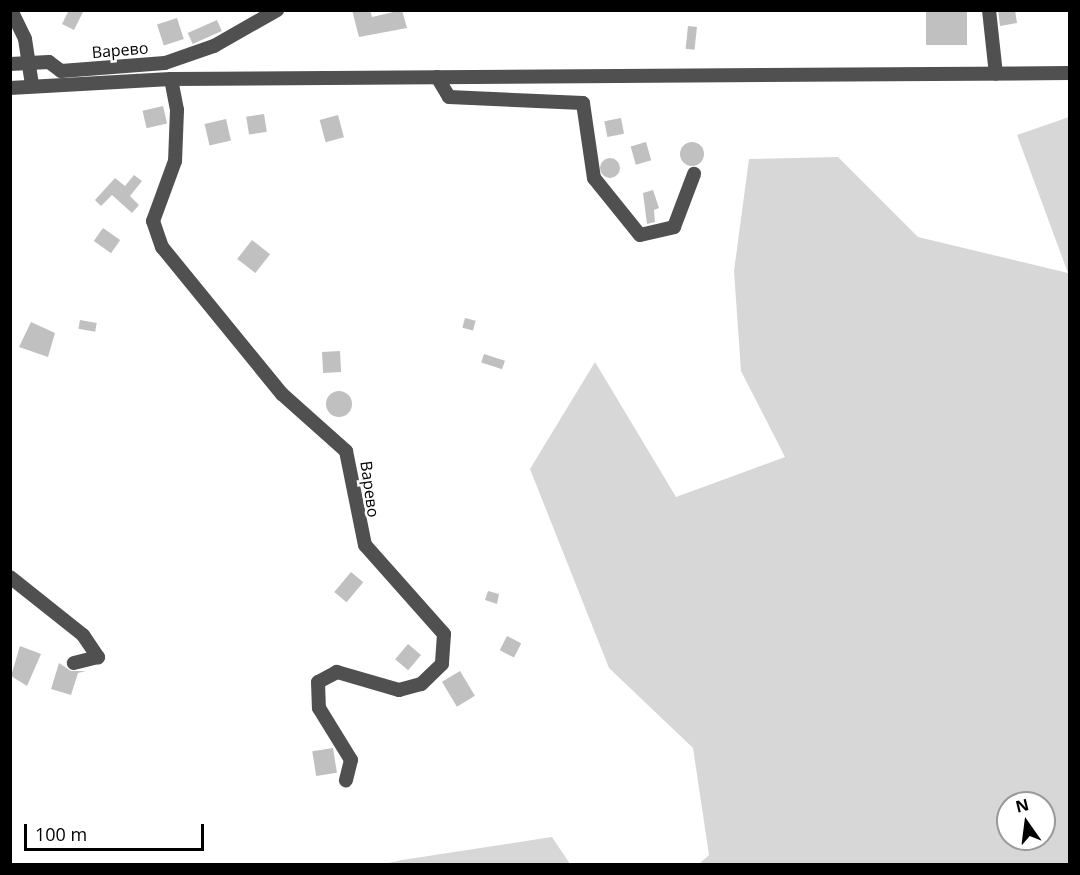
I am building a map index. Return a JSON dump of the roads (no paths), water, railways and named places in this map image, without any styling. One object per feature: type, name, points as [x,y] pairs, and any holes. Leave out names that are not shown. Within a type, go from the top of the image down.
[{"type":"street","points":[[11,10],[26,39],[32,85]]},
{"type":"street","name":"Варево","points":[[10,64],[49,62],[61,71],[165,63],[214,46],[277,10]]},
{"type":"street","points":[[989,10],[996,74]]},
{"type":"street","points":[[10,88],[171,79],[1070,73]]},
{"type":"street","points":[[437,77],[449,98],[584,103],[594,178],[640,235],[674,227],[694,174]]},
{"type":"street","name":"Варево","points":[[171,79],[177,110],[175,161],[153,221],[162,247],[282,394],[346,451],[365,545],[444,634],[442,664],[421,684],[399,690],[337,672],[318,682],[319,708],[351,760],[346,780]]},
{"type":"street","points":[[10,577],[83,635],[98,657],[74,663]]}]
